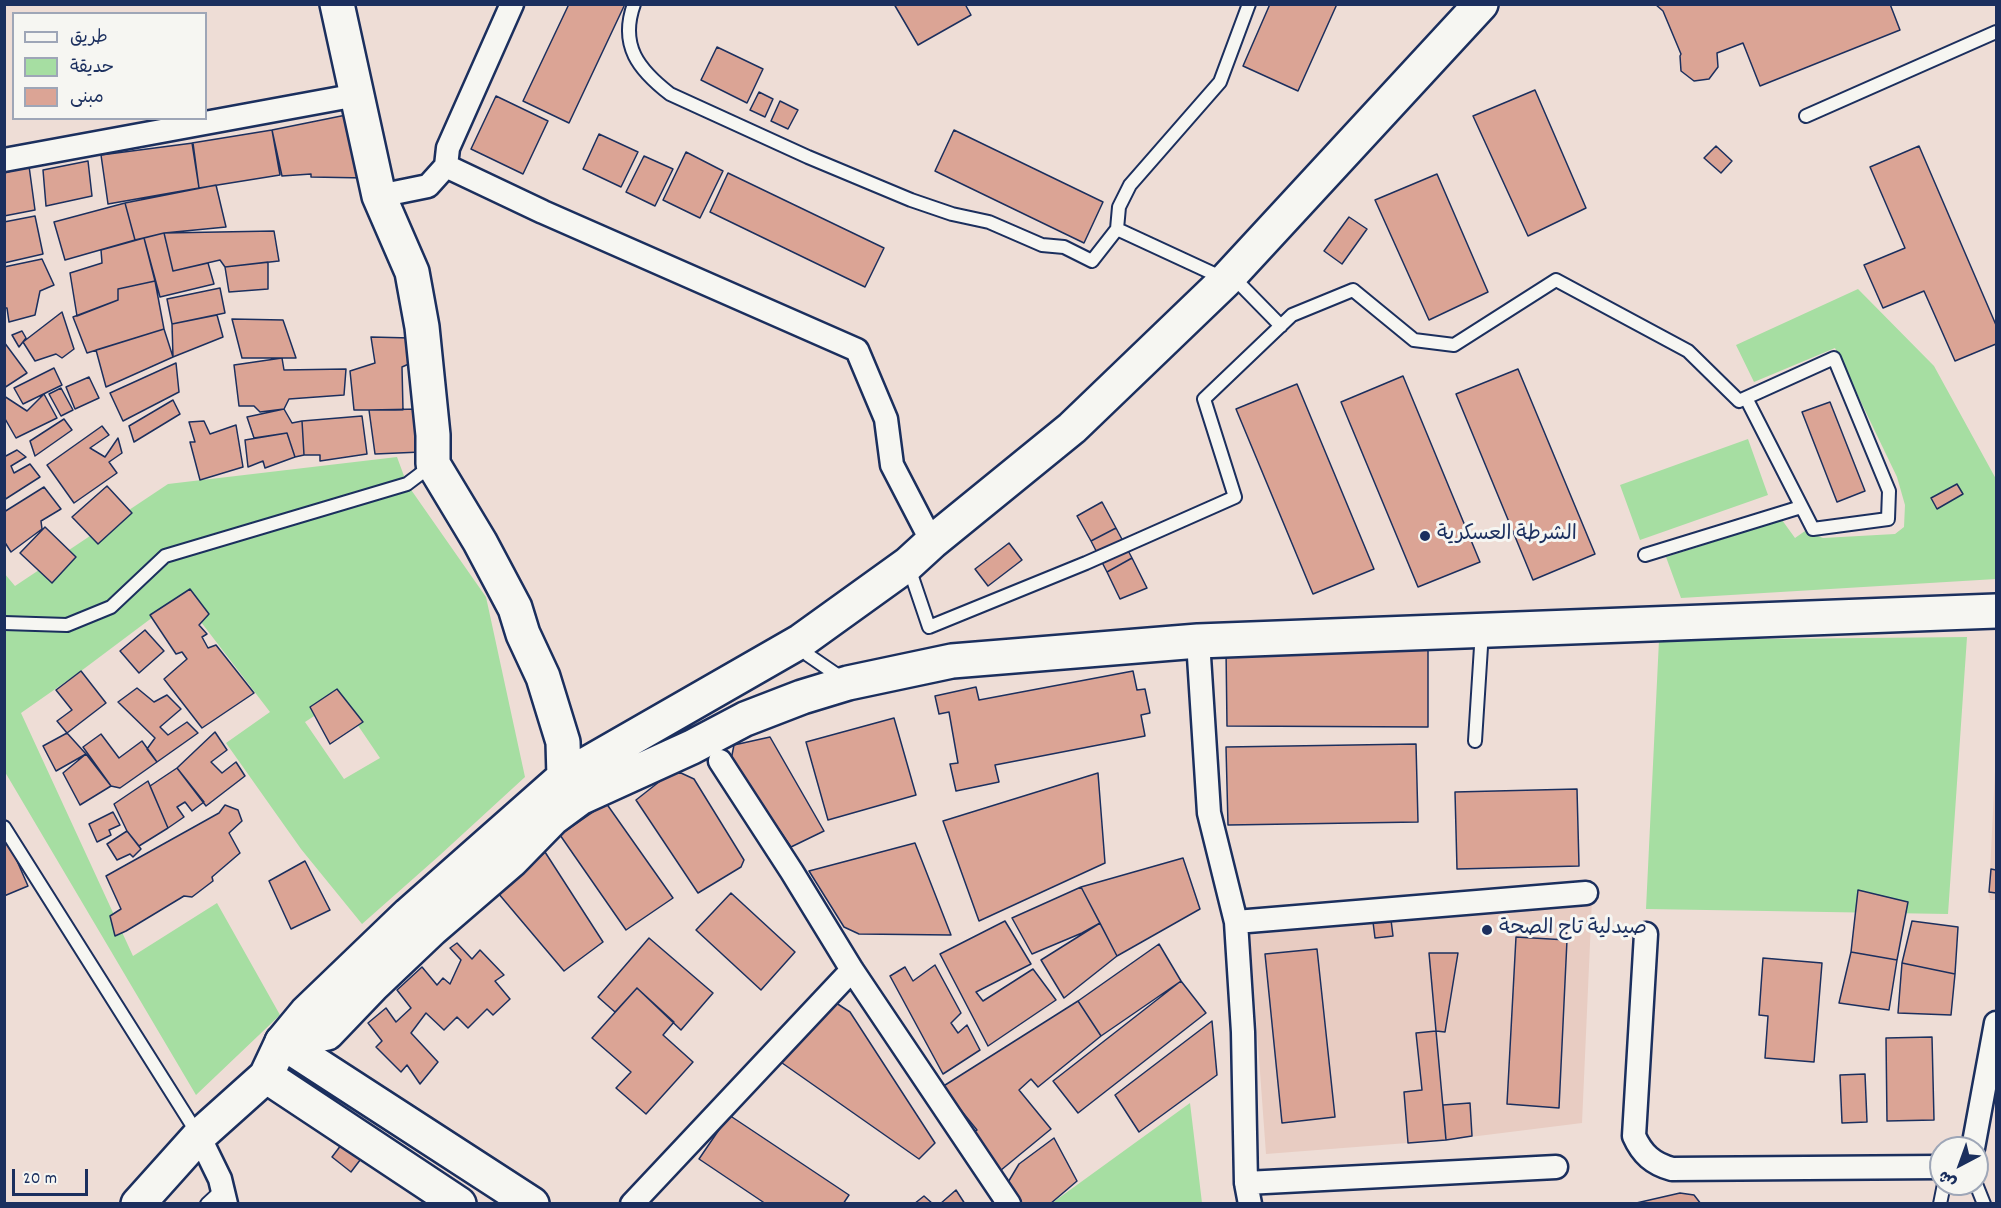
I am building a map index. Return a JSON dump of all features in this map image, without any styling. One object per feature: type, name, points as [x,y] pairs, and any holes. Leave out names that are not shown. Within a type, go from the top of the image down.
[{"type":"main road","points":[[337,4],[379,196],[412,272],[423,338],[433,435],[433,464],[480,542],[515,608],[523,634],[543,677],[563,742],[568,791]]},
{"type":"main road","points":[[282,1042],[327,1033],[432,929],[512,860],[553,818],[568,791],[801,641],[908,564],[1072,428],[1228,277],[1480,4]]},
{"type":"main road","points":[[568,791],[580,798],[692,747],[745,719],[802,697],[848,682],[952,661],[1198,641],[1996,610]]},
{"type":"main road","points":[[138,1203],[199,1136],[266,1076],[282,1042]]},
{"type":"main road","points":[[282,1042],[532,1203]]},
{"type":"main road","points":[[266,1076],[459,1203]]},
{"type":"street","points":[[379,196],[428,186],[446,166],[448,148],[512,4]]},
{"type":"street","points":[[4,160],[357,95]]},
{"type":"street","points":[[446,166],[543,212],[857,350],[886,419],[892,465],[932,542]]},
{"type":"street","points":[[1198,641],[1209,813],[1236,922],[1243,1032],[1248,1193],[1556,1167]]},
{"type":"street","points":[[720,761],[852,970],[1009,1203]]},
{"type":"street","points":[[1236,922],[1587,892]]},
{"type":"street","points":[[1646,934],[1634,1136],[1649,1159],[1672,1169],[1929,1167]]},
{"type":"street","points":[[632,1203],[852,970]]},
{"type":"street","points":[[1975,1136],[1996,1023]]},
{"type":"street","points":[[199,1136],[220,1179],[218,1199]]},
{"type":"lane","points":[[634,4],[629,20],[629,43],[636,60],[651,79],[670,94],[808,157],[911,200],[952,214],[989,222],[1042,245],[1064,247],[1092,261],[1117,229],[1119,207],[1130,185],[1220,82],[1249,4]]},
{"type":"lane","points":[[1806,116],[1996,32]]},
{"type":"lane","points":[[1117,229],[1228,277],[1281,326]]},
{"type":"lane","points":[[908,564],[929,627],[1086,563],[1235,497],[1204,399],[1292,315],[1353,290],[1414,340],[1454,345],[1556,280],[1688,351],[1739,401],[1834,358],[1889,491],[1888,519],[1813,529],[1746,398]]},
{"type":"lane","points":[[4,623],[67,625],[111,607],[165,556],[406,484],[433,464]]},
{"type":"lane","points":[[1645,555],[1801,507]]},
{"type":"lane","points":[[1475,741],[1482,630]]},
{"type":"lane","points":[[801,641],[808,655],[848,682]]},
{"type":"lane","points":[[4,827],[199,1136]]},
{"type":"shaded area","points":[[1996,751],[1996,900],[1990,900],[1989,892]]},
{"type":"shaded area","points":[[1592,899],[1582,1123],[1446,1140],[1266,1154],[1250,935]]},
{"type":"green space","points":[[1858,289],[1934,366],[1996,479],[1996,579],[1681,598],[1666,557],[1782,520],[1795,538],[1805,531],[1823,538],[1895,534],[1904,527],[1905,505],[1897,477],[1835,348],[1754,382],[1736,345]]},
{"type":"green space","points":[[1748,439],[1768,495],[1640,540],[1620,485]]},
{"type":"green space","points":[[397,457],[407,484],[486,597],[525,777],[362,924],[301,849],[226,743],[270,712],[181,596],[21,713],[133,956],[217,903],[280,1015],[196,1095],[5,772],[4,573],[15,586],[168,484]],"holes":[[[340,699],[380,758],[344,779],[305,722]]]},
{"type":"green space","points":[[1967,637],[1948,914],[1646,909],[1659,640]]},
{"type":"green space","points":[[1190,1103],[1202,1203],[1052,1203]]},
{"type":"building","points":[[569,4],[625,4],[569,123],[523,101]]},
{"type":"building","points":[[894,4],[965,4],[971,15],[918,45]]},
{"type":"building","points":[[1270,4],[1337,4],[1298,91],[1243,66]]},
{"type":"building","points":[[1655,4],[1890,4],[1900,30],[1760,86],[1743,43],[1717,53],[1718,67],[1709,79],[1694,81],[1681,71],[1681,54],[1663,11]]},
{"type":"building","points":[[717,47],[763,69],[747,103],[701,80]]},
{"type":"building","points":[[1535,90],[1586,208],[1528,236],[1473,116]]},
{"type":"building","points":[[759,92],[773,99],[765,117],[750,110]]},
{"type":"building","points":[[496,96],[548,121],[523,174],[471,149]]},
{"type":"building","points":[[780,101],[798,110],[788,129],[771,121]]},
{"type":"building","points":[[356,113],[366,178],[311,177],[311,174],[282,176],[272,130]]},
{"type":"building","points":[[272,130],[280,175],[199,188],[192,143]]},
{"type":"building","points":[[954,130],[1103,202],[1084,243],[935,171]]},
{"type":"building","points":[[599,134],[638,152],[621,187],[583,169]]},
{"type":"building","points":[[193,143],[199,188],[108,204],[101,155]]},
{"type":"building","points":[[1716,146],[1732,161],[1721,173],[1704,158]]},
{"type":"building","points":[[1919,146],[1996,325],[1996,344],[1955,361],[1924,291],[1883,308],[1864,265],[1905,248],[1870,167]]},
{"type":"building","points":[[686,152],[723,171],[700,218],[663,200]]},
{"type":"building","points":[[644,156],[673,169],[655,206],[626,192]]},
{"type":"building","points":[[88,161],[92,196],[46,206],[43,170]]},
{"type":"building","points":[[29,166],[35,210],[4,216],[4,173]]},
{"type":"building","points":[[728,173],[884,248],[865,287],[710,212]]},
{"type":"building","points":[[1437,174],[1488,292],[1429,320],[1375,200]]},
{"type":"building","points":[[216,185],[226,227],[164,233],[135,240],[125,203]]},
{"type":"building","points":[[125,203],[135,240],[65,260],[54,222]]},
{"type":"building","points":[[35,216],[43,254],[4,263],[4,222]]},
{"type":"building","points":[[1349,217],[1367,229],[1342,264],[1324,251]]},
{"type":"building","points":[[274,231],[279,261],[225,267],[220,260],[173,271],[164,233]]},
{"type":"building","points":[[164,233],[173,271],[208,263],[214,284],[160,297],[144,238]]},
{"type":"building","points":[[144,238],[155,281],[118,289],[118,300],[77,316],[70,273],[102,263],[101,250]]},
{"type":"building","points":[[42,259],[54,285],[40,291],[35,315],[9,322],[7,308],[4,308],[4,267]]},
{"type":"building","points":[[268,262],[268,289],[229,292],[225,267]]},
{"type":"building","points":[[155,281],[164,329],[87,353],[73,317],[118,300],[118,289]]},
{"type":"building","points":[[220,288],[225,313],[172,324],[167,299]]},
{"type":"building","points":[[62,312],[74,349],[62,358],[56,354],[35,361],[23,342]]},
{"type":"building","points":[[217,315],[223,337],[173,357],[172,324]]},
{"type":"building","points":[[232,319],[283,320],[296,358],[242,358]]},
{"type":"building","points":[[164,329],[173,357],[106,387],[96,350]]},
{"type":"building","points":[[22,331],[26,338],[19,347],[12,335]]},
{"type":"building","points":[[371,337],[411,338],[411,363],[402,367],[403,410],[354,410],[350,371],[375,363]]},
{"type":"building","points":[[4,342],[27,373],[4,388]]},
{"type":"building","points":[[282,358],[284,370],[346,369],[344,395],[289,399],[284,409],[260,412],[254,406],[239,406],[234,365]]},
{"type":"building","points":[[176,363],[179,392],[123,421],[110,393]]},
{"type":"building","points":[[54,368],[62,385],[23,404],[14,388]]},
{"type":"building","points":[[1518,369],[1595,554],[1533,580],[1456,394]]},
{"type":"building","points":[[1403,376],[1480,562],[1418,587],[1341,402]]},
{"type":"building","points":[[89,377],[99,398],[75,409],[66,387]]},
{"type":"building","points":[[1297,384],[1374,569],[1313,594],[1236,409]]},
{"type":"building","points":[[61,388],[73,410],[61,416],[49,394]]},
{"type":"building","points":[[44,394],[57,418],[16,438],[4,417],[4,396],[27,411]]},
{"type":"building","points":[[173,400],[180,414],[134,442],[129,426]]},
{"type":"building","points":[[1830,402],[1865,491],[1837,502],[1802,412]]},
{"type":"building","points":[[284,409],[292,423],[302,421],[304,455],[295,457],[287,433],[254,438],[247,417]]},
{"type":"building","points":[[421,409],[421,452],[375,454],[369,410]]},
{"type":"building","points":[[362,416],[367,454],[320,461],[320,455],[304,455],[302,421]]},
{"type":"building","points":[[64,419],[72,430],[35,456],[30,441]]},
{"type":"building","points":[[204,421],[210,434],[236,425],[243,467],[200,480],[190,442],[195,442],[189,422]]},
{"type":"building","points":[[102,426],[109,435],[90,448],[105,457],[118,438],[122,453],[109,462],[117,473],[74,503],[47,465]]},
{"type":"building","points":[[287,433],[295,457],[265,468],[263,461],[248,467],[245,440]]},
{"type":"building","points":[[17,450],[26,457],[11,466],[14,473],[30,464],[40,477],[4,500],[4,457]]},
{"type":"building","points":[[1957,484],[1963,494],[1937,509],[1931,498]]},
{"type":"building","points":[[107,486],[132,513],[98,544],[72,517]]},
{"type":"building","points":[[44,487],[61,509],[41,521],[42,529],[11,552],[4,541],[4,512]]},
{"type":"building","points":[[1102,502],[1116,528],[1091,541],[1077,516]]},
{"type":"building","points":[[45,527],[76,557],[52,583],[20,553]]},
{"type":"building","points":[[1116,528],[1132,558],[1107,572],[1091,541]]},
{"type":"building","points":[[1009,543],[1022,560],[988,586],[975,569]]},
{"type":"building","points":[[1132,558],[1147,588],[1120,599],[1107,572]]},
{"type":"building","points":[[190,589],[209,614],[199,625],[207,634],[202,637],[208,648],[216,645],[254,693],[202,728],[164,679],[187,659],[182,652],[176,654],[150,615]]},
{"type":"building","points":[[145,630],[164,651],[139,673],[120,651]]},
{"type":"building","points":[[1226,649],[1428,650],[1428,727],[1227,726]]},
{"type":"building","points":[[81,671],[106,703],[67,733],[57,721],[72,710],[56,690]]},
{"type":"building","points":[[1133,671],[1137,690],[1145,689],[1150,713],[1141,715],[1145,736],[995,765],[999,782],[956,791],[950,764],[958,763],[949,712],[939,714],[935,696],[976,687],[979,700]]},
{"type":"building","points":[[137,688],[154,702],[167,695],[181,709],[160,727],[168,735],[187,722],[198,733],[157,762],[147,749],[155,738],[118,702]]},
{"type":"building","points":[[337,689],[363,722],[330,744],[310,707]]},
{"type":"building","points":[[894,718],[916,795],[828,820],[806,742]]},
{"type":"building","points":[[215,732],[227,750],[211,762],[222,773],[236,762],[245,776],[206,806],[177,768]]},
{"type":"building","points":[[67,733],[86,754],[56,771],[43,746]]},
{"type":"building","points":[[101,734],[119,758],[142,741],[157,762],[120,788],[111,786],[83,747]]},
{"type":"building","points":[[770,737],[824,831],[791,847],[731,760],[734,745]]},
{"type":"building","points":[[1416,744],[1418,822],[1228,825],[1226,747]]},
{"type":"building","points":[[86,754],[111,786],[80,805],[63,773]]},
{"type":"building","points":[[177,768],[204,802],[192,811],[185,802],[177,807],[184,817],[168,828],[150,786]]},
{"type":"building","points":[[681,773],[694,779],[744,860],[741,867],[698,893],[636,800],[669,774]]},
{"type":"building","points":[[1098,773],[1105,863],[979,921],[943,821]]},
{"type":"building","points":[[148,781],[168,828],[139,846],[127,831],[114,804]]},
{"type":"building","points":[[1577,789],[1579,866],[1457,869],[1455,792]]},
{"type":"building","points":[[606,803],[673,898],[626,930],[560,835]]},
{"type":"building","points":[[225,805],[238,810],[242,821],[229,833],[240,853],[212,877],[213,881],[192,897],[184,896],[115,936],[110,916],[121,909],[106,876],[219,813]]},
{"type":"building","points":[[113,812],[120,825],[109,830],[111,835],[97,842],[89,824]]},
{"type":"building","points":[[127,831],[141,849],[133,857],[130,854],[117,860],[107,844]]},
{"type":"building","points":[[7,838],[28,886],[4,896],[4,839]]},
{"type":"building","points":[[915,843],[951,935],[859,934],[844,927],[809,871]]},
{"type":"building","points":[[545,852],[603,942],[564,971],[498,893]]},
{"type":"building","points":[[1183,858],[1200,909],[1117,956],[1081,887]]},
{"type":"building","points":[[305,861],[330,910],[291,929],[269,881]]},
{"type":"building","points":[[1991,869],[1996,870],[1996,893],[1989,892]]},
{"type":"building","points":[[1081,887],[1100,923],[1032,954],[1012,918]]},
{"type":"building","points":[[1858,890],[1908,902],[1897,960],[1851,952]]},
{"type":"building","points":[[731,893],[795,952],[761,990],[696,930]]},
{"type":"building","points":[[1391,920],[1393,936],[1375,938],[1373,922]]},
{"type":"building","points":[[1005,921],[1031,964],[976,992],[983,1001],[1033,969],[1056,1000],[988,1046],[940,954]]},
{"type":"building","points":[[1912,921],[1958,927],[1955,974],[1902,963]]},
{"type":"building","points":[[1100,923],[1117,956],[1064,998],[1041,960]]},
{"type":"building","points":[[1516,937],[1567,940],[1559,1108],[1507,1104]]},
{"type":"building","points":[[649,938],[713,993],[681,1030],[637,988],[615,1012],[598,997]]},
{"type":"building","points":[[457,943],[472,959],[480,950],[504,975],[495,981],[510,999],[493,1015],[487,1009],[468,1028],[457,1017],[444,1030],[426,1013],[411,1033],[438,1062],[420,1084],[407,1065],[401,1072],[376,1047],[382,1041],[368,1023],[386,1008],[396,1022],[411,1008],[397,990],[422,967],[437,985],[443,978],[450,984],[461,960],[450,948]]},
{"type":"building","points":[[1159,944],[1181,981],[1101,1036],[1078,1001]]},
{"type":"building","points":[[1317,949],[1335,1117],[1282,1123],[1265,954]]},
{"type":"building","points":[[1851,952],[1897,960],[1889,1010],[1839,1003]]},
{"type":"building","points":[[1429,953],[1458,953],[1445,1032],[1436,1031]]},
{"type":"building","points":[[1763,958],[1822,963],[1814,1062],[1765,1058],[1768,1016],[1759,1015]]},
{"type":"building","points":[[1902,963],[1955,974],[1951,1015],[1898,1013]]},
{"type":"building","points":[[935,965],[961,1013],[951,1023],[958,1033],[967,1025],[980,1050],[943,1074],[890,976],[905,967],[913,981]]},
{"type":"building","points":[[1181,981],[1206,1013],[1078,1113],[1053,1081]]},
{"type":"building","points":[[637,988],[674,1022],[663,1035],[693,1062],[646,1114],[616,1088],[631,1072],[592,1038]]},
{"type":"building","points":[[830,999],[850,1012],[935,1143],[919,1159],[775,1058]]},
{"type":"building","points":[[1078,1001],[1101,1036],[1038,1087],[1031,1079],[1019,1090],[1051,1129],[995,1175],[968,1135],[977,1130],[942,1087]]},
{"type":"building","points":[[1212,1021],[1217,1075],[1139,1132],[1115,1095]]},
{"type":"building","points":[[1436,1031],[1446,1140],[1408,1143],[1404,1092],[1422,1090],[1416,1033]]},
{"type":"building","points":[[1932,1037],[1934,1120],[1887,1121],[1886,1038]]},
{"type":"building","points":[[1865,1074],[1867,1122],[1842,1123],[1840,1075]]},
{"type":"building","points":[[1470,1103],[1472,1136],[1446,1140],[1443,1105]]},
{"type":"building","points":[[729,1115],[849,1195],[843,1204],[766,1204],[699,1159]]},
{"type":"building","points":[[360,1120],[379,1135],[351,1172],[332,1157]]},
{"type":"building","points":[[1054,1138],[1077,1181],[1050,1204],[1020,1204],[1007,1184],[1019,1164]]},
{"type":"building","points":[[956,1190],[965,1204],[940,1204]]},
{"type":"building","points":[[1680,1193],[1694,1195],[1701,1204],[1632,1204]]},
{"type":"building","points":[[924,1196],[933,1204],[914,1204]]},
{"type":"place","name":"الشرطة العسكرية","points":[[1425,536]]},
{"type":"place","name":"صيدلية تاج الصحة","points":[[1487,930]]}]
